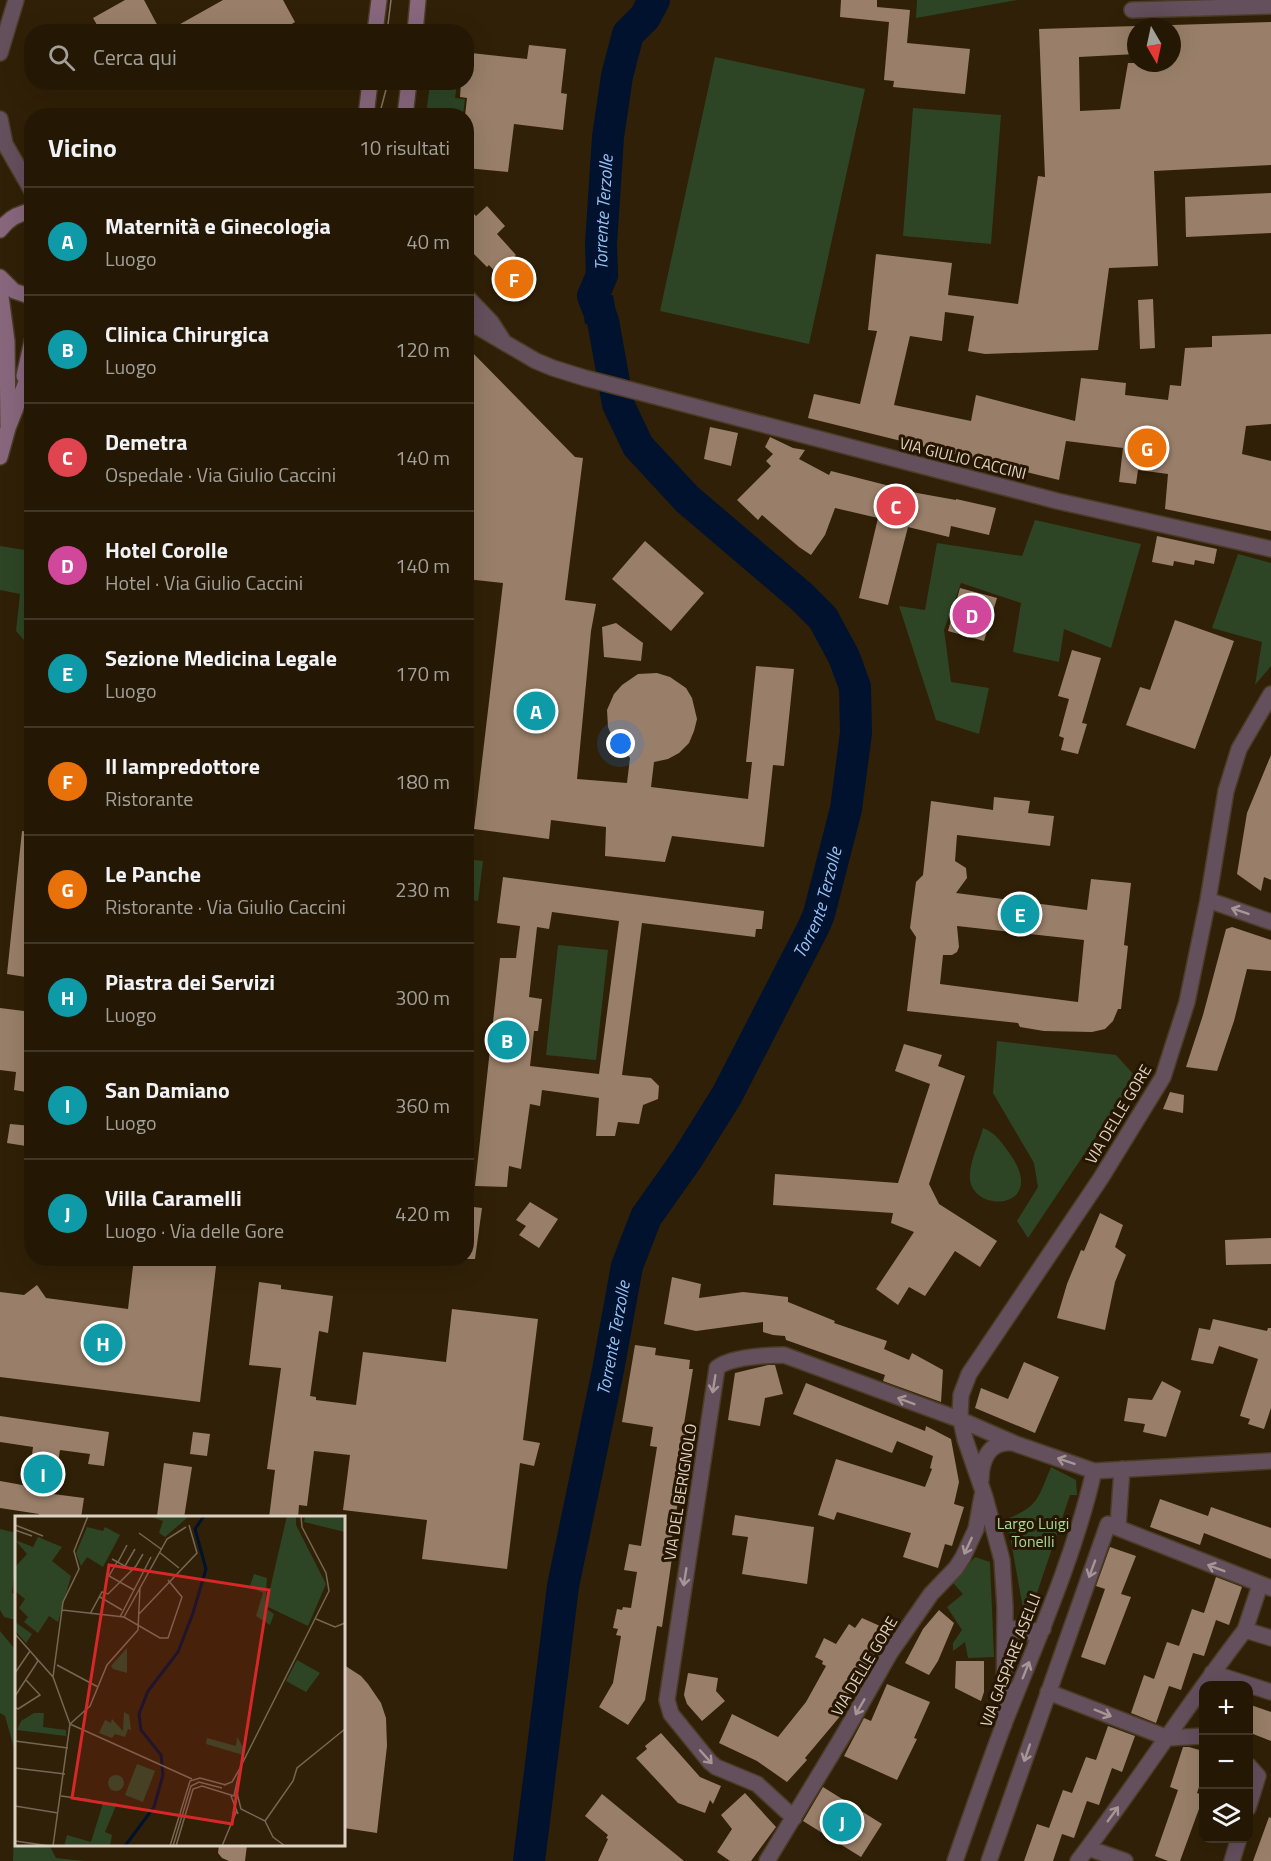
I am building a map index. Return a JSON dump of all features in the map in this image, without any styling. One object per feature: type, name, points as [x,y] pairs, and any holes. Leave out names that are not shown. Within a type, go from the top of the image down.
[{"type":"main road","points":[[376,24],[379,0]]},
{"type":"main road","points":[[416,24],[418,0]]},
{"type":"main road","points":[[367,108],[369,90]]},
{"type":"main road","points":[[406,108],[408,90]]},
{"type":"main road","points":[[0,230],[9,220],[24,212]]},
{"type":"main road","points":[[0,277],[14,291],[24,294]]},
{"type":"main road","points":[[0,289],[7,341],[8,429]]},
{"type":"main road","points":[[20,396],[24,378]]},
{"type":"main road","points":[[0,457],[24,386]]},
{"type":"street","points":[[0,53],[16,0]]},
{"type":"street","points":[[1132,10],[1271,6]]},
{"type":"street","points":[[0,119],[5,149],[24,178]]},
{"type":"street","points":[[474,304],[491,322],[504,341]]},
{"type":"street","name":"VIA GIULIO CACCINI","points":[[474,324],[522,354],[553,368],[585,378],[1086,508],[1271,549]]},
{"type":"street","name":"VIA DELLE GORE","points":[[767,1861],[890,1653],[931,1594],[956,1568],[976,1529],[983,1489],[961,1420],[961,1395],[969,1374],[1101,1178],[1161,1083],[1187,1002],[1208,900],[1219,825],[1235,759],[1251,726],[1271,694]]},
{"type":"street","points":[[1208,900],[1271,922]]},
{"type":"street","name":"VIA DEL BERIGNOLO","points":[[794,1818],[757,1784],[716,1767],[710,1762],[671,1714],[667,1701],[717,1368],[723,1363],[770,1355],[784,1355],[961,1420]]},
{"type":"street","points":[[961,1420],[1037,1452],[1094,1471],[1271,1461]]},
{"type":"street","points":[[1004,1725],[1005,1626],[1002,1560],[983,1489],[981,1469],[990,1449],[1011,1442]]},
{"type":"street","points":[[1118,1526],[1122,1469]]},
{"type":"street","name":"VIA GASPARE ASELLI","points":[[955,1861],[1004,1725],[1043,1629],[1084,1510],[1094,1471]]},
{"type":"street","points":[[989,1861],[1108,1524],[1118,1526],[1147,1540],[1265,1586],[1245,1630],[1078,1861]]},
{"type":"street","points":[[1005,1626],[1026,1633],[1043,1629]]},
{"type":"street","points":[[1245,1630],[1271,1638]]},
{"type":"street","points":[[1212,1673],[1271,1692]]},
{"type":"street","points":[[1048,1692],[1168,1738],[1199,1736]]},
{"type":"street","points":[[1253,1770],[1258,1776],[1253,1792]]},
{"type":"street","points":[[1232,1861],[1238,1843]]},
{"type":"street","points":[[1088,1848],[1125,1861]]},
{"type":"green space","points":[[917,0],[1017,0],[916,18]]},
{"type":"green space","points":[[715,57],[865,89],[809,344],[660,311]]},
{"type":"green space","points":[[429,90],[456,90],[455,98],[465,99],[464,108],[427,108]]},
{"type":"green space","points":[[913,108],[1001,115],[991,244],[903,236]]},
{"type":"green space","points":[[1035,520],[1141,544],[1111,648],[1064,629],[1059,662],[1013,652],[1021,603],[961,583],[944,630],[951,682],[989,688],[979,734],[936,720],[899,606],[925,610],[937,543],[1022,556]]},
{"type":"green space","points":[[0,546],[24,550],[24,640],[16,631],[20,594],[0,590]]},
{"type":"green space","points":[[1238,554],[1271,563],[1271,666],[1255,685],[1262,642],[1212,628]]},
{"type":"green space","points":[[474,860],[483,861],[478,901],[474,900]]},
{"type":"green space","points":[[558,945],[608,950],[596,1060],[546,1055]]},
{"type":"green space","points":[[997,1041],[1116,1055],[1136,1077],[1028,1238],[1017,1221],[1038,1187],[1034,1163],[993,1093]]},
{"type":"green space","points":[[983,1128],[1001,1142],[1020,1173],[1020,1187],[1014,1197],[1004,1201],[991,1201],[980,1196],[972,1187],[970,1173]]},
{"type":"green space","name":"Largo Luigi Tonelli","points":[[1051,1467],[1076,1480],[1077,1495],[1070,1495],[1034,1602],[1037,1605],[1031,1615],[1024,1614],[1007,1519],[1032,1505]]},
{"type":"green space","points":[[0,1529],[15,1533],[12,1593],[15,1594],[15,1620],[4,1617],[0,1610]]},
{"type":"green space","name":"Largo Luigi Tonelli","points":[[975,1557],[990,1562],[994,1657],[968,1658],[965,1642],[953,1651],[953,1643],[962,1630],[947,1607],[963,1594],[953,1583]]},
{"type":"green space","points":[[0,1631],[15,1648],[15,1751],[5,1716],[0,1713]]},
{"type":"green space","points":[[15,1796],[15,1846],[50,1846],[56,1858],[84,1861],[13,1861]]},
{"type":"water","points":[[613,295],[617,318],[585,324],[582,299]]},
{"type":"building","points":[[125,0],[144,0],[157,24],[96,24],[93,18]]},
{"type":"building","points":[[223,0],[283,0],[295,22],[292,24],[180,24]]},
{"type":"building","points":[[841,0],[877,0],[877,7],[910,10],[907,43],[970,49],[965,94],[893,87],[894,81],[884,80],[889,22],[840,17]]},
{"type":"building","points":[[1271,22],[1271,165],[1154,171],[1158,266],[1109,268],[1098,350],[985,354],[968,351],[974,316],[945,312],[942,341],[910,336],[894,405],[971,421],[976,395],[1075,421],[1081,378],[1126,383],[1125,395],[1168,400],[1170,385],[1181,386],[1185,348],[1212,347],[1212,336],[1271,334],[1271,424],[1246,426],[1242,454],[1271,461],[1271,531],[1165,509],[1168,474],[1138,470],[1136,484],[1119,482],[1123,448],[1066,441],[1059,480],[808,418],[814,394],[860,404],[877,331],[868,330],[876,254],[952,263],[948,295],[1018,304],[1038,176],[1045,177],[1039,29],[1127,26],[1127,54],[1079,57],[1080,111],[1120,109],[1127,69],[1127,72],[1181,72],[1181,25]]},
{"type":"building","points":[[529,45],[566,49],[561,93],[567,94],[563,130],[514,124],[508,172],[474,169],[474,108],[466,108],[467,98],[460,97],[460,90],[474,90],[474,53],[527,59]]},
{"type":"building","points":[[1271,193],[1271,233],[1186,237],[1185,197]]},
{"type":"building","points":[[487,206],[505,226],[497,234],[516,255],[496,273],[489,265],[487,267],[474,254],[474,214],[476,216]]},
{"type":"building","points":[[1153,299],[1155,348],[1140,349],[1138,300]]},
{"type":"building","points":[[474,354],[575,457],[583,458],[565,600],[596,604],[591,631],[577,779],[627,783],[630,758],[612,737],[608,727],[607,710],[614,694],[622,685],[638,674],[657,673],[670,677],[686,688],[692,698],[697,719],[689,743],[679,753],[668,759],[654,762],[651,787],[748,799],[752,762],[746,762],[756,666],[794,669],[784,766],[773,765],[764,847],[672,836],[665,862],[605,856],[606,827],[551,820],[549,839],[474,829],[503,583],[474,580]]},
{"type":"building","points":[[710,427],[738,433],[731,466],[704,459]]},
{"type":"building","points":[[770,437],[793,448],[805,450],[799,459],[829,475],[831,471],[917,493],[996,508],[989,535],[951,526],[949,537],[908,527],[888,605],[859,598],[878,518],[835,508],[825,535],[811,555],[762,515],[758,520],[737,500],[771,466],[766,461],[773,454],[765,447]]},
{"type":"building","points":[[1157,536],[1217,549],[1214,564],[1195,560],[1194,565],[1174,561],[1173,566],[1152,562]]},
{"type":"building","points":[[645,541],[704,593],[671,631],[612,579]]},
{"type":"building","points":[[960,588],[997,598],[984,641],[948,631]]},
{"type":"building","points":[[1175,620],[1234,641],[1195,749],[1126,725],[1140,687],[1150,690]]},
{"type":"building","points":[[616,623],[643,643],[641,661],[604,657],[602,627]]},
{"type":"building","points":[[1072,650],[1101,658],[1082,723],[1087,724],[1078,754],[1061,750],[1064,738],[1059,736],[1069,699],[1058,696]]},
{"type":"building","points":[[1271,755],[1271,880],[1264,877],[1261,891],[1237,874],[1247,813]]},
{"type":"building","points":[[994,797],[1030,801],[1028,813],[1054,816],[1050,846],[957,835],[955,861],[966,868],[967,878],[956,893],[1087,910],[1091,879],[1131,883],[1124,945],[1128,946],[1121,1009],[1118,1009],[1113,1021],[1105,1029],[1092,1032],[1044,1031],[1020,1027],[1018,1023],[907,1011],[916,937],[910,928],[916,882],[923,875],[931,801],[993,810]],"holes":[[[957,926],[1084,940],[1078,1002],[940,984],[943,955],[952,955],[959,947]]]},
{"type":"building","points":[[22,831],[24,831],[24,977],[7,974]]},
{"type":"building","points":[[503,877],[764,911],[762,929],[756,929],[755,937],[642,923],[622,1075],[651,1078],[659,1086],[658,1099],[643,1105],[639,1124],[618,1122],[615,1136],[596,1136],[599,1098],[542,1090],[540,1106],[530,1104],[521,1169],[509,1166],[507,1187],[475,1186],[500,958],[516,958],[520,926],[497,923]],"holes":[[[552,912],[619,921],[599,1074],[530,1066],[534,1031],[538,1031],[542,999],[529,997],[537,927],[549,929]]]},
{"type":"building","points":[[1232,927],[1271,940],[1271,971],[1247,969],[1234,1021],[1217,1071],[1186,1067],[1203,1015],[1226,929]]},
{"type":"building","points":[[0,1008],[24,1011],[24,1092],[14,1090],[16,1072],[0,1070]]},
{"type":"building","points":[[904,1044],[942,1055],[938,1066],[965,1076],[929,1184],[939,1204],[997,1241],[980,1267],[955,1251],[925,1296],[909,1287],[898,1305],[876,1289],[914,1232],[891,1223],[893,1213],[773,1205],[775,1174],[898,1183],[930,1084],[895,1071]]},
{"type":"building","points":[[1170,1092],[1184,1095],[1183,1113],[1163,1109]]},
{"type":"building","points":[[10,1124],[24,1125],[24,1146],[7,1143]]},
{"type":"building","points":[[530,1202],[558,1219],[539,1248],[519,1235],[526,1226],[516,1220]]},
{"type":"building","points":[[474,1207],[482,1208],[474,1259]]},
{"type":"building","points":[[1100,1213],[1123,1225],[1115,1247],[1126,1255],[1115,1282],[1105,1330],[1057,1318],[1067,1284]]},
{"type":"building","points":[[1271,1238],[1271,1264],[1226,1265],[1225,1240]]},
{"type":"building","points":[[133,1266],[216,1266],[200,1402],[0,1377],[0,1292],[24,1295],[37,1285],[46,1298],[128,1309]]},
{"type":"building","points":[[672,1277],[701,1284],[699,1298],[743,1292],[788,1297],[788,1302],[835,1321],[834,1323],[887,1341],[884,1349],[909,1360],[912,1353],[943,1370],[941,1402],[883,1381],[885,1375],[786,1340],[785,1336],[763,1332],[763,1322],[696,1331],[664,1324]]},
{"type":"building","points":[[259,1282],[281,1285],[281,1289],[333,1296],[328,1333],[319,1331],[310,1396],[316,1397],[316,1400],[356,1405],[363,1352],[446,1362],[452,1309],[538,1319],[523,1440],[540,1443],[534,1466],[520,1463],[507,1569],[422,1559],[427,1520],[343,1510],[350,1455],[314,1451],[307,1506],[299,1505],[298,1516],[269,1516],[275,1470],[267,1469],[281,1368],[249,1365]]},
{"type":"building","points":[[1213,1319],[1267,1331],[1271,1328],[1271,1408],[1264,1429],[1248,1424],[1250,1419],[1240,1416],[1258,1359],[1219,1346],[1213,1364],[1191,1360],[1199,1328],[1210,1330]]},
{"type":"building","points":[[635,1345],[656,1348],[655,1355],[690,1360],[689,1369],[693,1369],[684,1424],[693,1425],[670,1550],[673,1551],[662,1627],[657,1626],[645,1700],[628,1725],[599,1707],[613,1683],[621,1636],[616,1635],[618,1629],[613,1628],[617,1609],[631,1608],[637,1572],[624,1570],[629,1544],[641,1546],[657,1447],[650,1446],[653,1427],[622,1422]]},
{"type":"building","points":[[1024,1362],[1059,1377],[1035,1433],[975,1408],[981,1388],[1008,1399]]},
{"type":"building","points":[[775,1365],[783,1394],[765,1398],[760,1426],[728,1420],[735,1373]]},
{"type":"building","points":[[1162,1381],[1181,1391],[1166,1437],[1143,1432],[1145,1424],[1124,1421],[1128,1398],[1152,1400]]},
{"type":"building","points":[[806,1383],[925,1431],[926,1426],[951,1439],[959,1482],[954,1504],[964,1507],[952,1546],[945,1544],[938,1568],[903,1557],[911,1533],[837,1512],[834,1520],[818,1515],[836,1459],[925,1487],[932,1469],[930,1468],[933,1456],[897,1441],[892,1453],[793,1414]]},
{"type":"building","points":[[0,1416],[109,1432],[104,1466],[88,1464],[90,1454],[60,1450],[53,1494],[84,1498],[81,1516],[39,1516],[39,1514],[0,1508],[0,1481],[28,1486],[33,1447],[0,1442]]},
{"type":"building","points":[[193,1432],[210,1434],[207,1456],[190,1454]]},
{"type":"building","points":[[164,1463],[192,1467],[184,1516],[157,1516]]},
{"type":"building","points":[[1160,1499],[1208,1516],[1211,1507],[1271,1528],[1271,1559],[1204,1533],[1200,1545],[1150,1527]]},
{"type":"building","points":[[735,1515],[814,1527],[807,1584],[742,1574],[748,1537],[732,1535]]},
{"type":"building","points":[[1110,1547],[1136,1556],[1121,1594],[1131,1597],[1105,1665],[1081,1657],[1105,1589],[1096,1586]]},
{"type":"building","points":[[1216,1577],[1242,1587],[1229,1625],[1216,1620],[1204,1656],[1193,1653],[1181,1690],[1169,1686],[1156,1723],[1131,1713],[1144,1675],[1154,1679],[1167,1642],[1179,1646],[1192,1609],[1204,1613]]},
{"type":"building","points":[[939,1610],[954,1623],[938,1661],[929,1675],[905,1663],[923,1629]]},
{"type":"building","points":[[862,1618],[889,1630],[842,1714],[787,1782],[757,1761],[719,1743],[732,1714],[778,1737],[806,1702],[826,1666],[822,1664],[823,1661],[815,1657],[824,1638],[836,1644],[849,1624],[855,1628]]},
{"type":"building","points":[[956,1661],[984,1661],[984,1692],[981,1701],[955,1688]]},
{"type":"building","points":[[345,1666],[361,1676],[368,1684],[381,1703],[386,1718],[387,1746],[377,1833],[345,1828]]},
{"type":"building","points":[[688,1673],[718,1678],[716,1691],[725,1701],[702,1721],[687,1704],[684,1695]]},
{"type":"building","points":[[887,1684],[930,1702],[914,1738],[917,1739],[897,1780],[844,1756],[864,1718],[871,1721]]},
{"type":"building","points":[[1253,1706],[1271,1712],[1271,1741],[1253,1734]]},
{"type":"building","points":[[1108,1726],[1135,1736],[1122,1772],[1112,1768],[1099,1805],[1087,1801],[1074,1838],[1062,1834],[1053,1861],[1024,1861],[1037,1824],[1049,1828],[1063,1790],[1072,1793],[1086,1757],[1096,1760]]},
{"type":"building","points":[[661,1733],[700,1777],[721,1786],[713,1804],[710,1800],[705,1813],[678,1803],[636,1758],[647,1749],[645,1746]]},
{"type":"building","points":[[1183,1747],[1199,1750],[1197,1793],[1199,1794],[1199,1809],[1180,1861],[1168,1861],[1155,1856],[1178,1790],[1170,1787]]},
{"type":"building","points":[[823,1787],[882,1824],[861,1857],[803,1821]]},
{"type":"building","points":[[745,1793],[776,1827],[751,1861],[730,1861],[717,1852],[732,1829],[721,1815]]},
{"type":"building","points":[[602,1794],[684,1861],[598,1861],[608,1835],[585,1816]]},
{"type":"building","points":[[1269,1817],[1271,1818],[1271,1861],[1253,1861]]},
{"type":"building","points":[[219,1846],[247,1846],[245,1861],[229,1861],[218,1853]]},
{"type":"waterway","name":"Torrente Terzolle","points":[[529,1861],[563,1586],[627,1266],[646,1217],[687,1159],[727,1095],[814,926],[846,809],[856,733],[855,687],[844,657],[823,618],[802,597],[687,499],[638,446],[618,404],[603,321],[593,296],[602,275],[601,244],[608,137],[617,76],[628,34],[645,17],[654,0]]},
{"type":"tram line","points":[[388,24],[391,0]]},
{"type":"tram line","points":[[381,108],[386,90]]},
{"type":"place","name":"Il lampredottore","points":[[514,279]]},
{"type":"place","name":"Le Panche","points":[[1147,448]]},
{"type":"place","name":"Demetra","points":[[896,506]]},
{"type":"place","name":"Hotel Corolle","points":[[972,615]]},
{"type":"place","name":"Maternità e Ginecologia","points":[[536,711]]},
{"type":"place","name":"Sezione Medicina Legale","points":[[1020,914]]},
{"type":"place","name":"Clinica Chirurgica","points":[[507,1040]]},
{"type":"place","name":"Piastra dei Servizi","points":[[103,1343]]},
{"type":"place","name":"San Damiano","points":[[43,1474]]},
{"type":"place","name":"Villa Caramelli","points":[[842,1822]]}]
